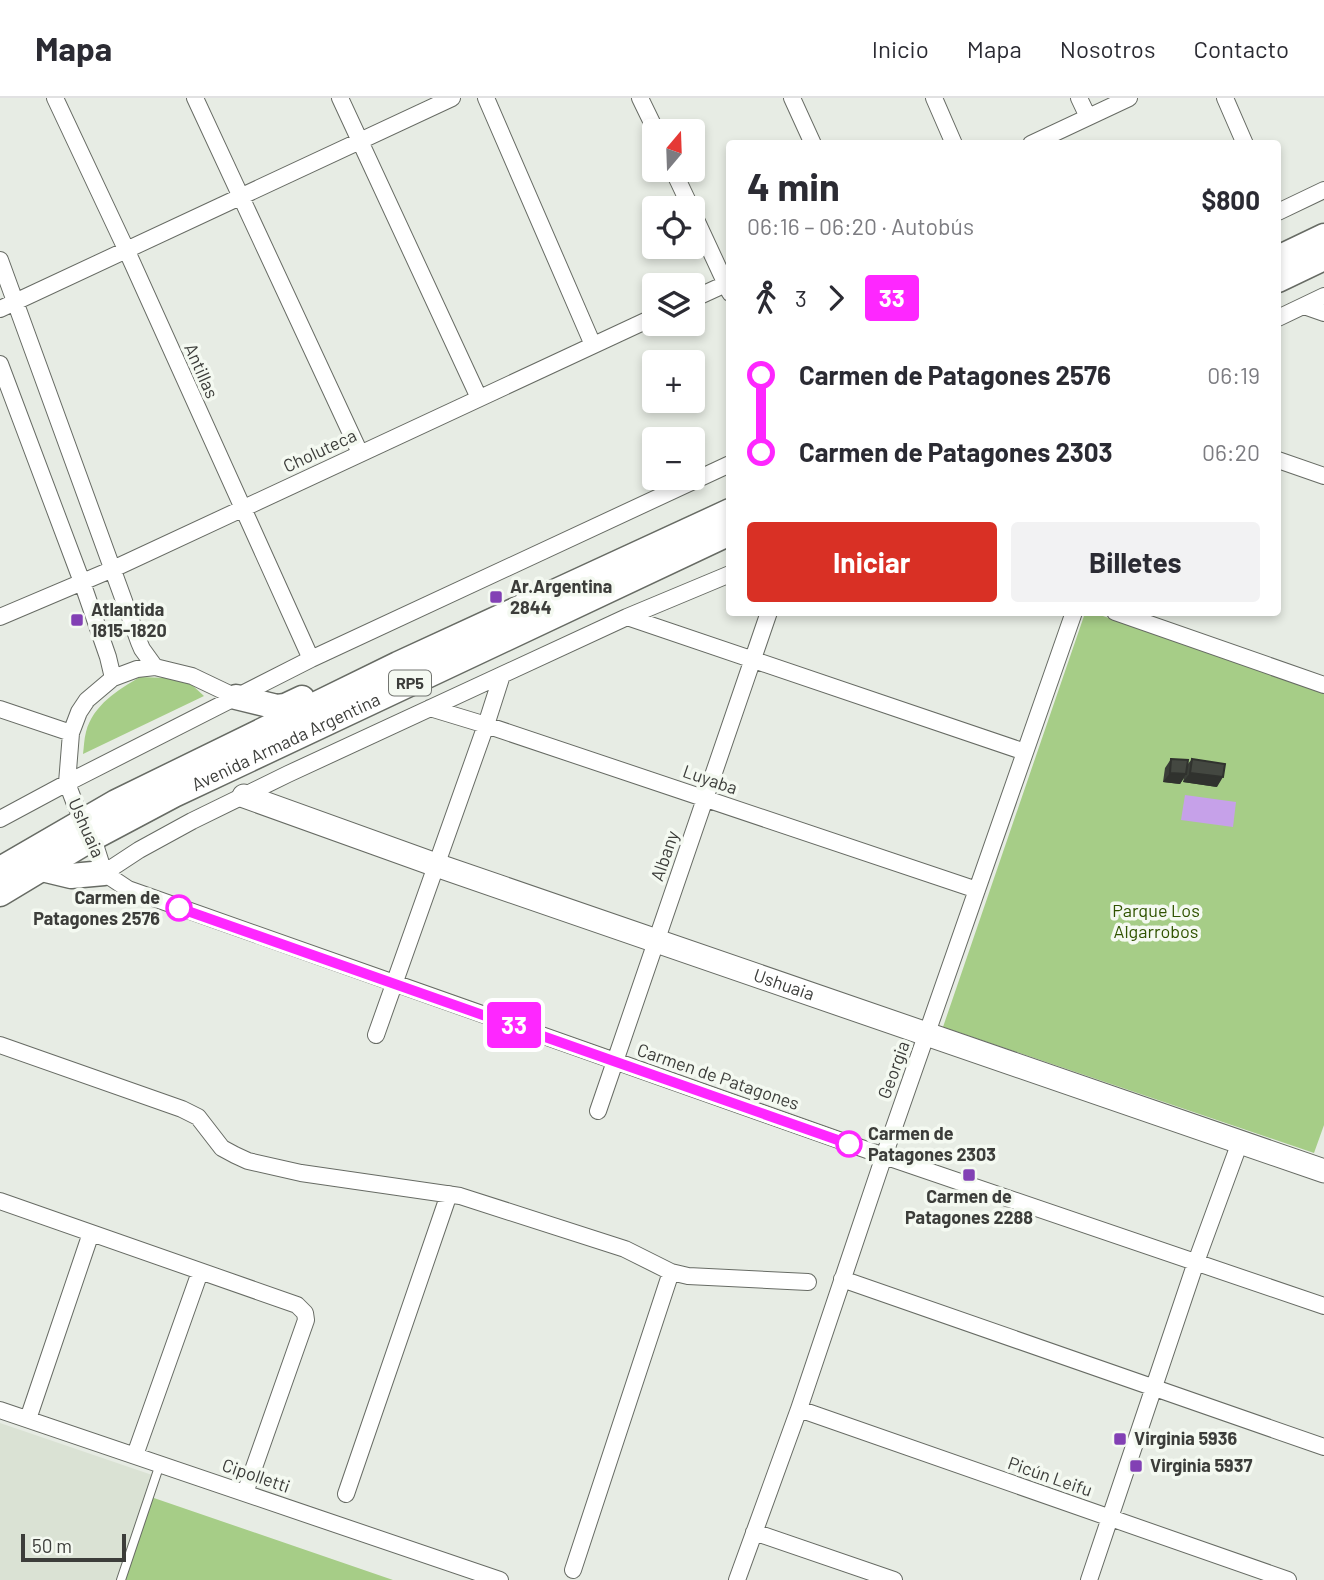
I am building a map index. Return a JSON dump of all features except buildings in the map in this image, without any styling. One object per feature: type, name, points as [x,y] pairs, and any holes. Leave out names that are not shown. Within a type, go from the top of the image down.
[{"type":"main road","points":[[1281,257],[1324,236]]},
{"type":"main road","points":[[1281,279],[1324,258]]},
{"type":"main road","name":"Avenida Armada Argentina","points":[[0,894],[42,869],[116,802],[398,664],[726,512]]},
{"type":"main road","name":"Avenida Armada Argentina","points":[[0,869],[88,829],[174,795],[726,535]]},
{"type":"main road","points":[[236,697],[276,707],[285,706],[373,669],[398,664]]},
{"type":"main road","name":"Ushuaia","points":[[244,796],[436,865],[1324,1171]]},
{"type":"main road","points":[[42,869],[71,877],[104,873]]},
{"type":"street","name":"Antillas","points":[[55,98],[311,659]]},
{"type":"street","points":[[195,98],[360,453]]},
{"type":"street","points":[[340,98],[479,398]]},
{"type":"street","points":[[8,305],[452,98]]},
{"type":"street","points":[[486,98],[593,345]]},
{"type":"street","points":[[640,98],[650,119]]},
{"type":"street","points":[[792,98],[811,140]]},
{"type":"street","points":[[934,98],[952,140]]},
{"type":"street","points":[[1079,98],[1088,117]]},
{"type":"street","points":[[1039,140],[1129,98]]},
{"type":"street","points":[[1225,98],[1243,140]]},
{"type":"street","points":[[1281,211],[1324,190]]},
{"type":"street","points":[[705,238],[726,283]]},
{"type":"street","points":[[0,260],[8,305],[142,649],[155,667]]},
{"type":"street","points":[[705,295],[726,288]]},
{"type":"street","points":[[1281,317],[1324,296]]},
{"type":"street","points":[[1304,306],[1324,313]]},
{"type":"street","name":"Choluteca","points":[[0,617],[113,569],[642,323]]},
{"type":"street","points":[[0,364],[82,582],[113,678]]},
{"type":"street","points":[[1281,461],[1324,476]]},
{"type":"street","points":[[0,819],[311,659],[726,466]]},
{"type":"street","name":"Avenida Armada Argentina","points":[[104,873],[192,821],[288,774],[627,617],[726,575]]},
{"type":"street","name":"Albany","points":[[598,1111],[768,616]]},
{"type":"street","name":"Georgia","points":[[737,1580],[799,1409],[884,1156],[1073,616]]},
{"type":"street","points":[[1126,616],[1324,685]]},
{"type":"street","points":[[627,617],[1025,752]]},
{"type":"street","points":[[67,783],[68,747],[79,712],[87,699],[113,678],[138,669],[155,667],[192,676],[236,697]]},
{"type":"street","points":[[376,1035],[502,675]]},
{"type":"street","name":"Luyaba","points":[[430,708],[977,890]]},
{"type":"street","points":[[0,709],[71,733]]},
{"type":"street","name":"Ushuaia","points":[[67,783],[99,852],[104,873]]},
{"type":"street","name":"Carmen de Patagones","points":[[104,873],[128,889],[884,1156],[1324,1306]]},
{"type":"street","points":[[0,1045],[182,1109],[198,1117],[222,1148],[248,1161],[301,1173],[460,1196],[625,1249],[671,1272],[688,1276],[808,1282]]},
{"type":"street","points":[[1089,1580],[1196,1262],[1240,1142]]},
{"type":"street","points":[[346,1494],[449,1194]]},
{"type":"street","points":[[0,1201],[297,1305],[305,1314],[306,1320],[245,1493]]},
{"type":"street","points":[[28,1419],[90,1233]]},
{"type":"street","points":[[135,1455],[200,1272]]},
{"type":"street","points":[[573,1570],[671,1272]]},
{"type":"street","points":[[842,1279],[1324,1447]]},
{"type":"street","name":"Picún Leifu","points":[[799,1409],[1288,1580]]},
{"type":"street","name":"Cipolletti","points":[[0,1410],[500,1580]]},
{"type":"street","points":[[754,1532],[894,1580]]},
{"type":"lane","points":[[121,1580],[160,1464]]},
{"type":"shaded area","points":[[1185,795],[1236,802],[1233,827],[1181,820]]},
{"type":"shaded area","points":[[0,1423],[158,1477],[122,1580],[0,1580]]},
{"type":"green space","name":"Parque Los Algarrobos","points":[[1084,616],[1103,616],[1324,690],[1324,1125],[1314,1153],[943,1027]]},
{"type":"green space","points":[[140,677],[168,678],[191,684],[204,696],[83,754],[86,732],[94,714],[115,693]]},
{"type":"green space","points":[[151,1497],[393,1580],[122,1580]]},
{"type":"bus line","name":"33","points":[[179,908],[849,1144]]},
{"type":"place","name":"Ar.Argentina 2844","points":[[496,597]]},
{"type":"place","name":"Atlantida 1815-1820","points":[[77,620]]},
{"type":"place","name":"Carmen de Patagones 2576","points":[[179,908]]},
{"type":"place","name":"Carmen de Patagones 2303","points":[[849,1144]]},
{"type":"place","name":"Carmen de Patagones 2288","points":[[969,1175]]},
{"type":"place","name":"Virginia 5936","points":[[1120,1439]]},
{"type":"place","name":"Virginia 5937","points":[[1136,1466]]}]
